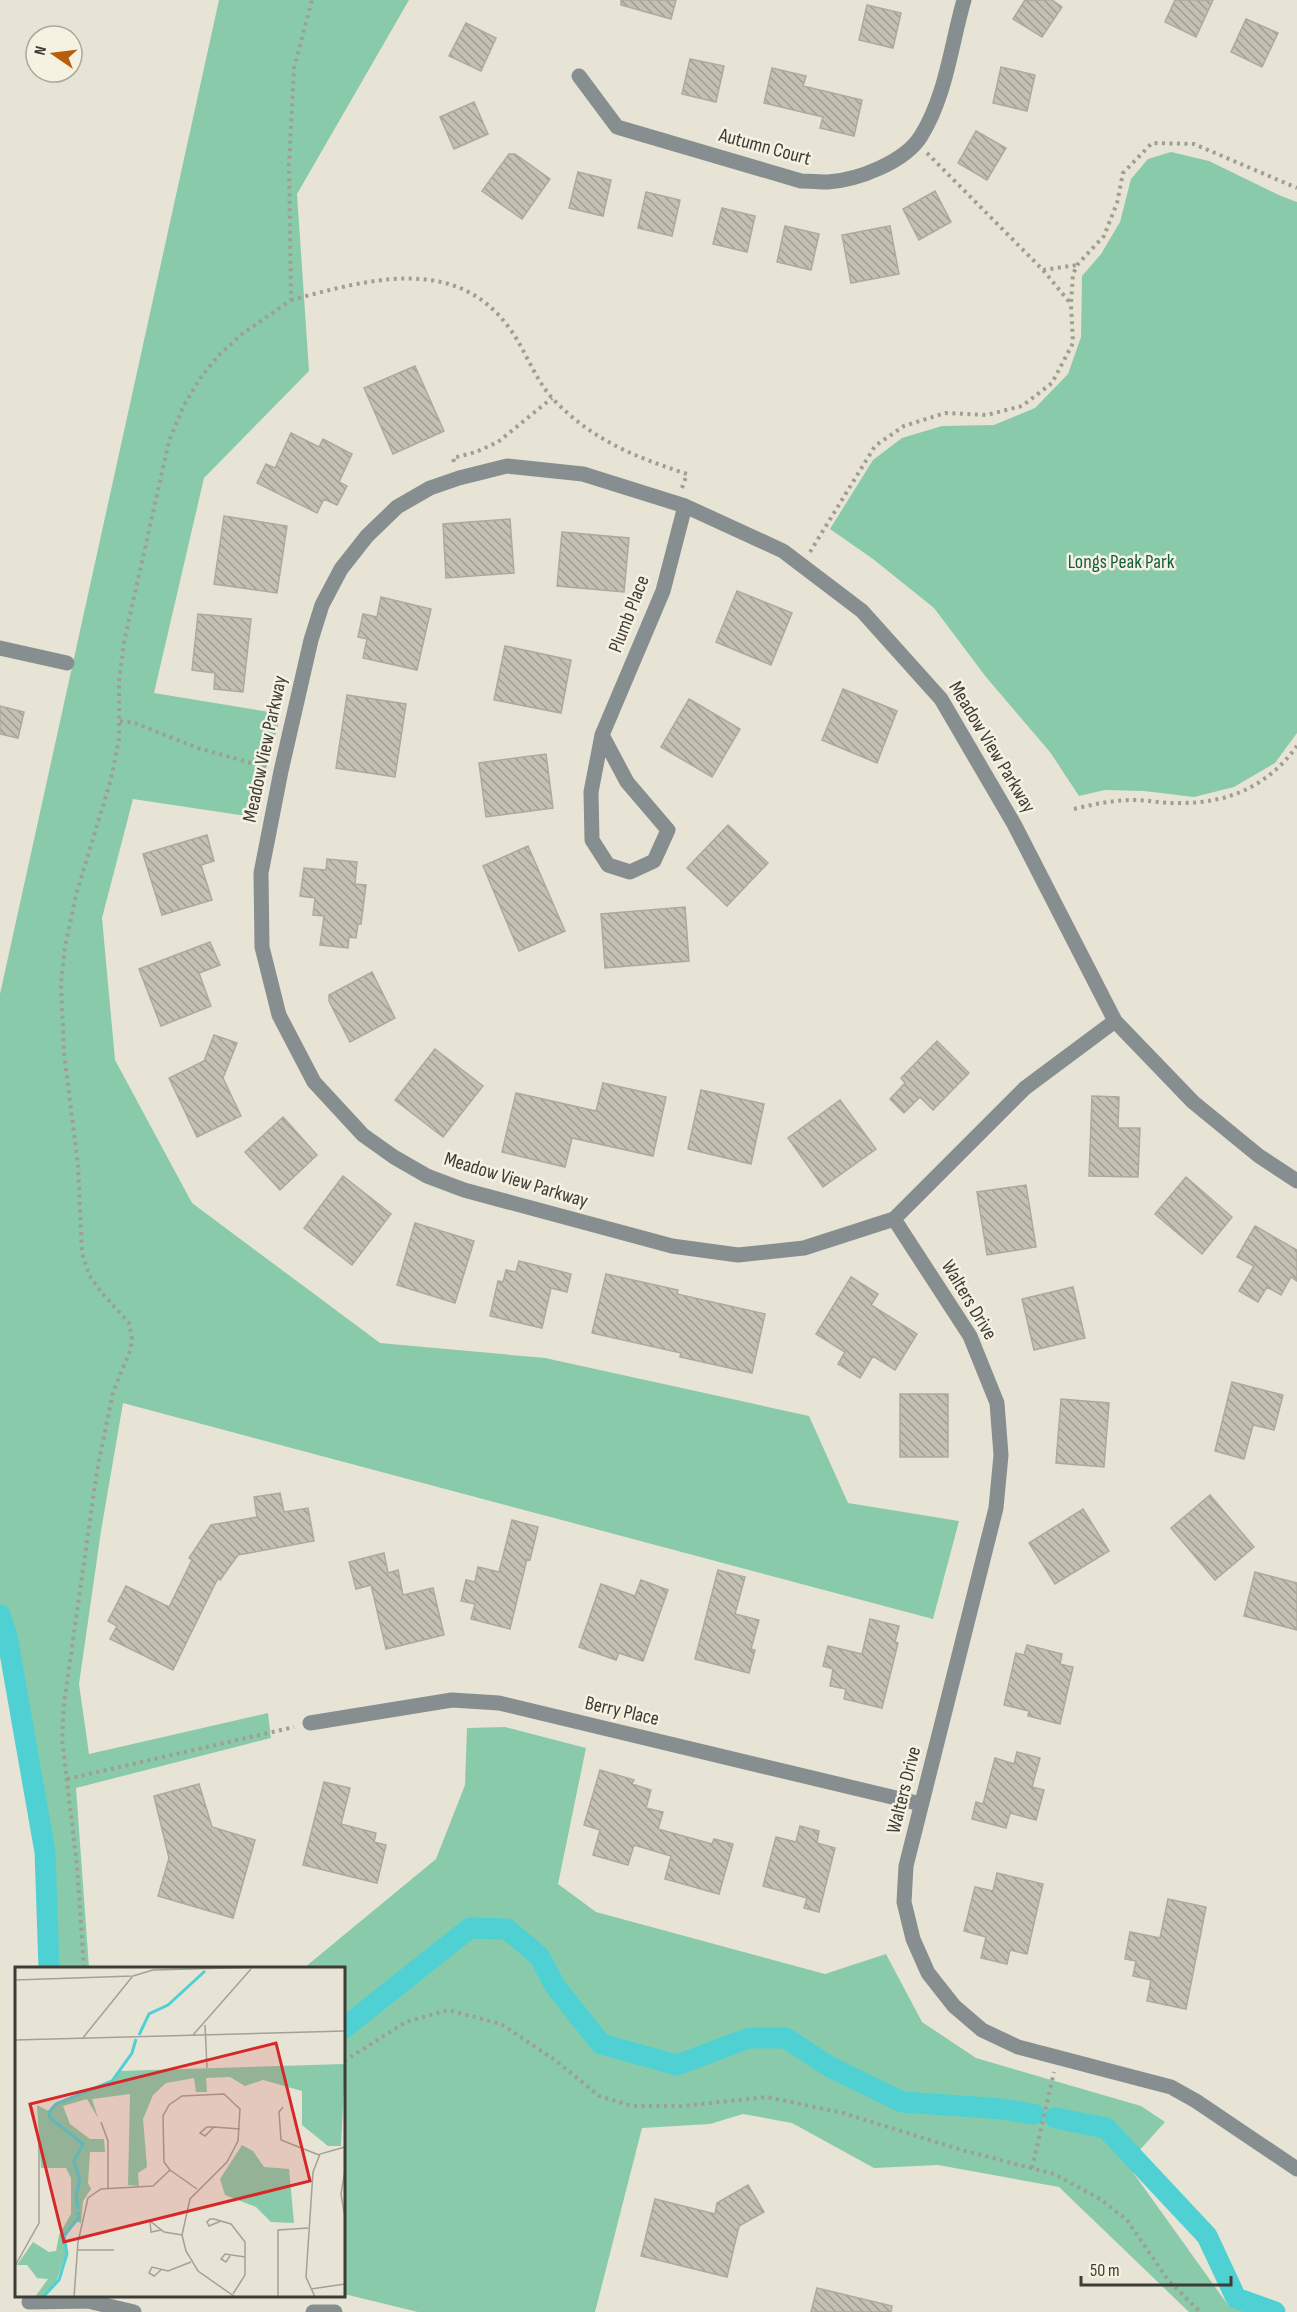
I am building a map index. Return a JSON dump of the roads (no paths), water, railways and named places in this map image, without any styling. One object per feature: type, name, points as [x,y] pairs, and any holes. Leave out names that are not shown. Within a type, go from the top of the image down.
[{"type":"street","name":"Autumn Court","points":[[579,76],[616,127],[801,181],[830,182],[867,173],[897,159],[916,142],[934,111],[964,0]]},
{"type":"street","name":"Meadow View Parkway","points":[[1115,1021],[1026,1088],[894,1220],[804,1248],[738,1255],[672,1246],[464,1190],[427,1176],[394,1157],[363,1136],[314,1082],[279,1015],[262,947],[261,873],[281,771],[311,640],[322,605],[341,569],[367,536],[397,507],[430,488],[507,466],[583,474],[685,506],[783,551],[862,611],[941,699],[1014,824],[1115,1021],[1193,1102],[1259,1156],[1297,1181]]},
{"type":"street","name":"Plumb Place","points":[[602,735],[627,782],[668,830],[654,861],[630,872],[608,865],[592,840],[591,792],[602,735],[663,591],[685,506]]},
{"type":"street","points":[[0,648],[67,663]]},
{"type":"street","name":"Walters Drive","points":[[894,1220],[970,1336],[997,1403],[1001,1455],[996,1508],[906,1866],[904,1902],[913,1939],[928,1973],[954,2006],[982,2030],[1018,2047],[1171,2087],[1196,2101],[1297,2169]]},
{"type":"street","name":"Berry Place","points":[[310,1724],[452,1700],[499,1704],[921,1804]]},
{"type":"street","points":[[29,2302],[88,2301],[134,2312]]},
{"type":"street","points":[[313,2312],[335,2312]]},
{"type":"waterway","points":[[0,1615],[7,1636],[45,1852],[49,1967]]},
{"type":"waterway","points":[[345,2027],[470,1928],[507,1929],[539,1956],[555,1986],[601,2044],[677,2065],[749,2038],[786,2038],[830,2067],[902,2102],[1003,2109],[1034,2114]]},
{"type":"waterway","points":[[1055,2118],[1106,2128],[1207,2236],[1236,2298],[1275,2312]]},
{"type":"park label","name":"Longs Peak Park","points":[[1121,562]]}]
